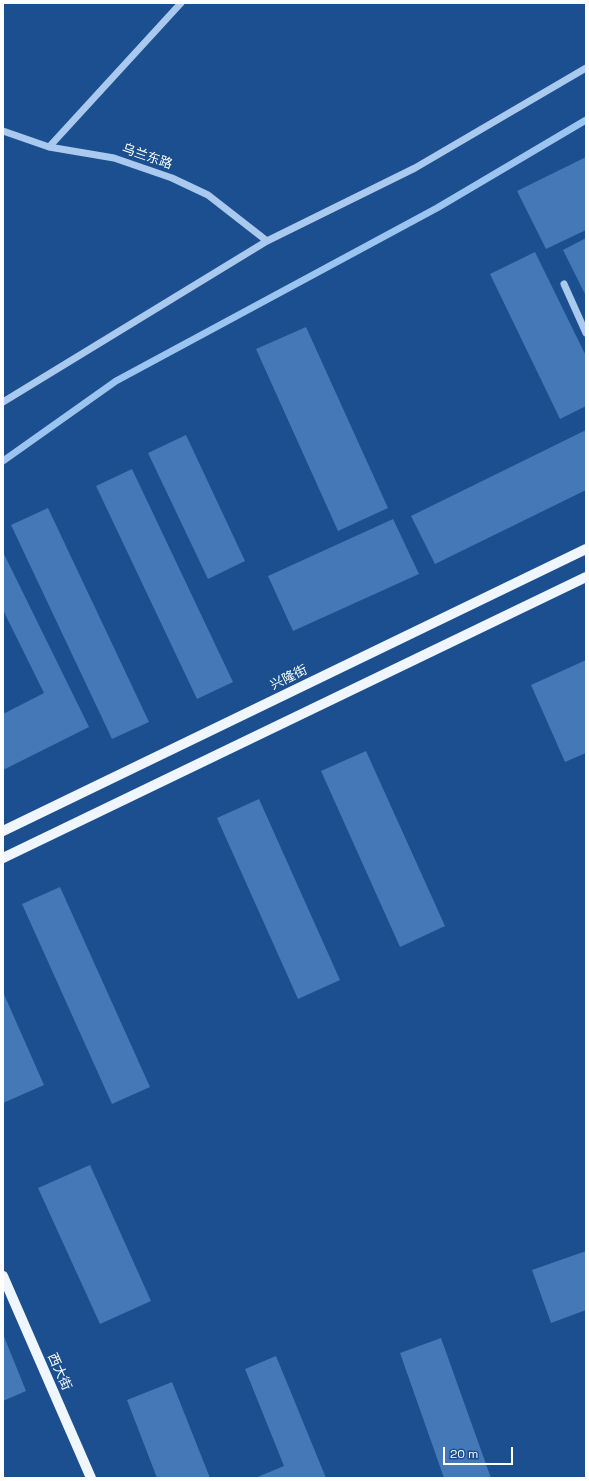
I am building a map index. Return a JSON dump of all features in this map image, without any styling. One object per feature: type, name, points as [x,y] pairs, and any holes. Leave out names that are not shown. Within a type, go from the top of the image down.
[{"type":"main road","name":"兴隆街","points":[[3,831],[586,549]]},
{"type":"main road","points":[[3,858],[586,577]]},
{"type":"main road","name":"西大街","points":[[3,1276],[92,1478]]},
{"type":"street","points":[[49,146],[181,3]]},
{"type":"street","points":[[3,402],[267,241],[415,168],[586,68]]},
{"type":"street","name":"乌兰东路","points":[[3,131],[49,146],[114,158],[172,178],[208,195],[267,241]]},
{"type":"street","points":[[564,284],[586,333]]},
{"type":"building","points":[[586,157],[586,230],[546,249],[517,191]]},
{"type":"building","points":[[586,238],[586,296],[563,250]]},
{"type":"building","points":[[535,252],[586,356],[586,406],[560,419],[490,274]]},
{"type":"building","points":[[306,327],[388,508],[338,531],[256,349]]},
{"type":"building","points":[[586,430],[586,490],[435,564],[411,516]]},
{"type":"building","points":[[186,435],[245,561],[208,579],[148,453]]},
{"type":"building","points":[[132,469],[233,682],[197,699],[96,486]]},
{"type":"building","points":[[48,508],[149,722],[112,739],[11,525]]},
{"type":"building","points":[[393,519],[419,574],[293,631],[268,576]]},
{"type":"building","points":[[3,552],[89,727],[3,770],[3,714],[44,693],[3,610]]},
{"type":"building","points":[[586,660],[586,753],[565,762],[531,685]]},
{"type":"building","points":[[366,751],[445,926],[400,947],[321,771]]},
{"type":"building","points":[[259,799],[340,980],[298,999],[217,818]]},
{"type":"building","points":[[60,887],[150,1087],[112,1104],[22,904]]},
{"type":"building","points":[[3,992],[44,1085],[3,1103]]},
{"type":"building","points":[[90,1165],[151,1301],[100,1324],[38,1188]]},
{"type":"building","points":[[586,1251],[586,1310],[551,1323],[532,1270]]},
{"type":"building","points":[[3,1334],[26,1391],[3,1401]]},
{"type":"building","points":[[441,1338],[491,1478],[444,1478],[400,1353]]},
{"type":"building","points":[[276,1356],[326,1478],[255,1478],[284,1466],[245,1369]]},
{"type":"building","points":[[172,1382],[210,1478],[157,1478],[127,1400]]},
{"type":"waterway","points":[[3,461],[116,381],[437,208],[586,120]]}]
